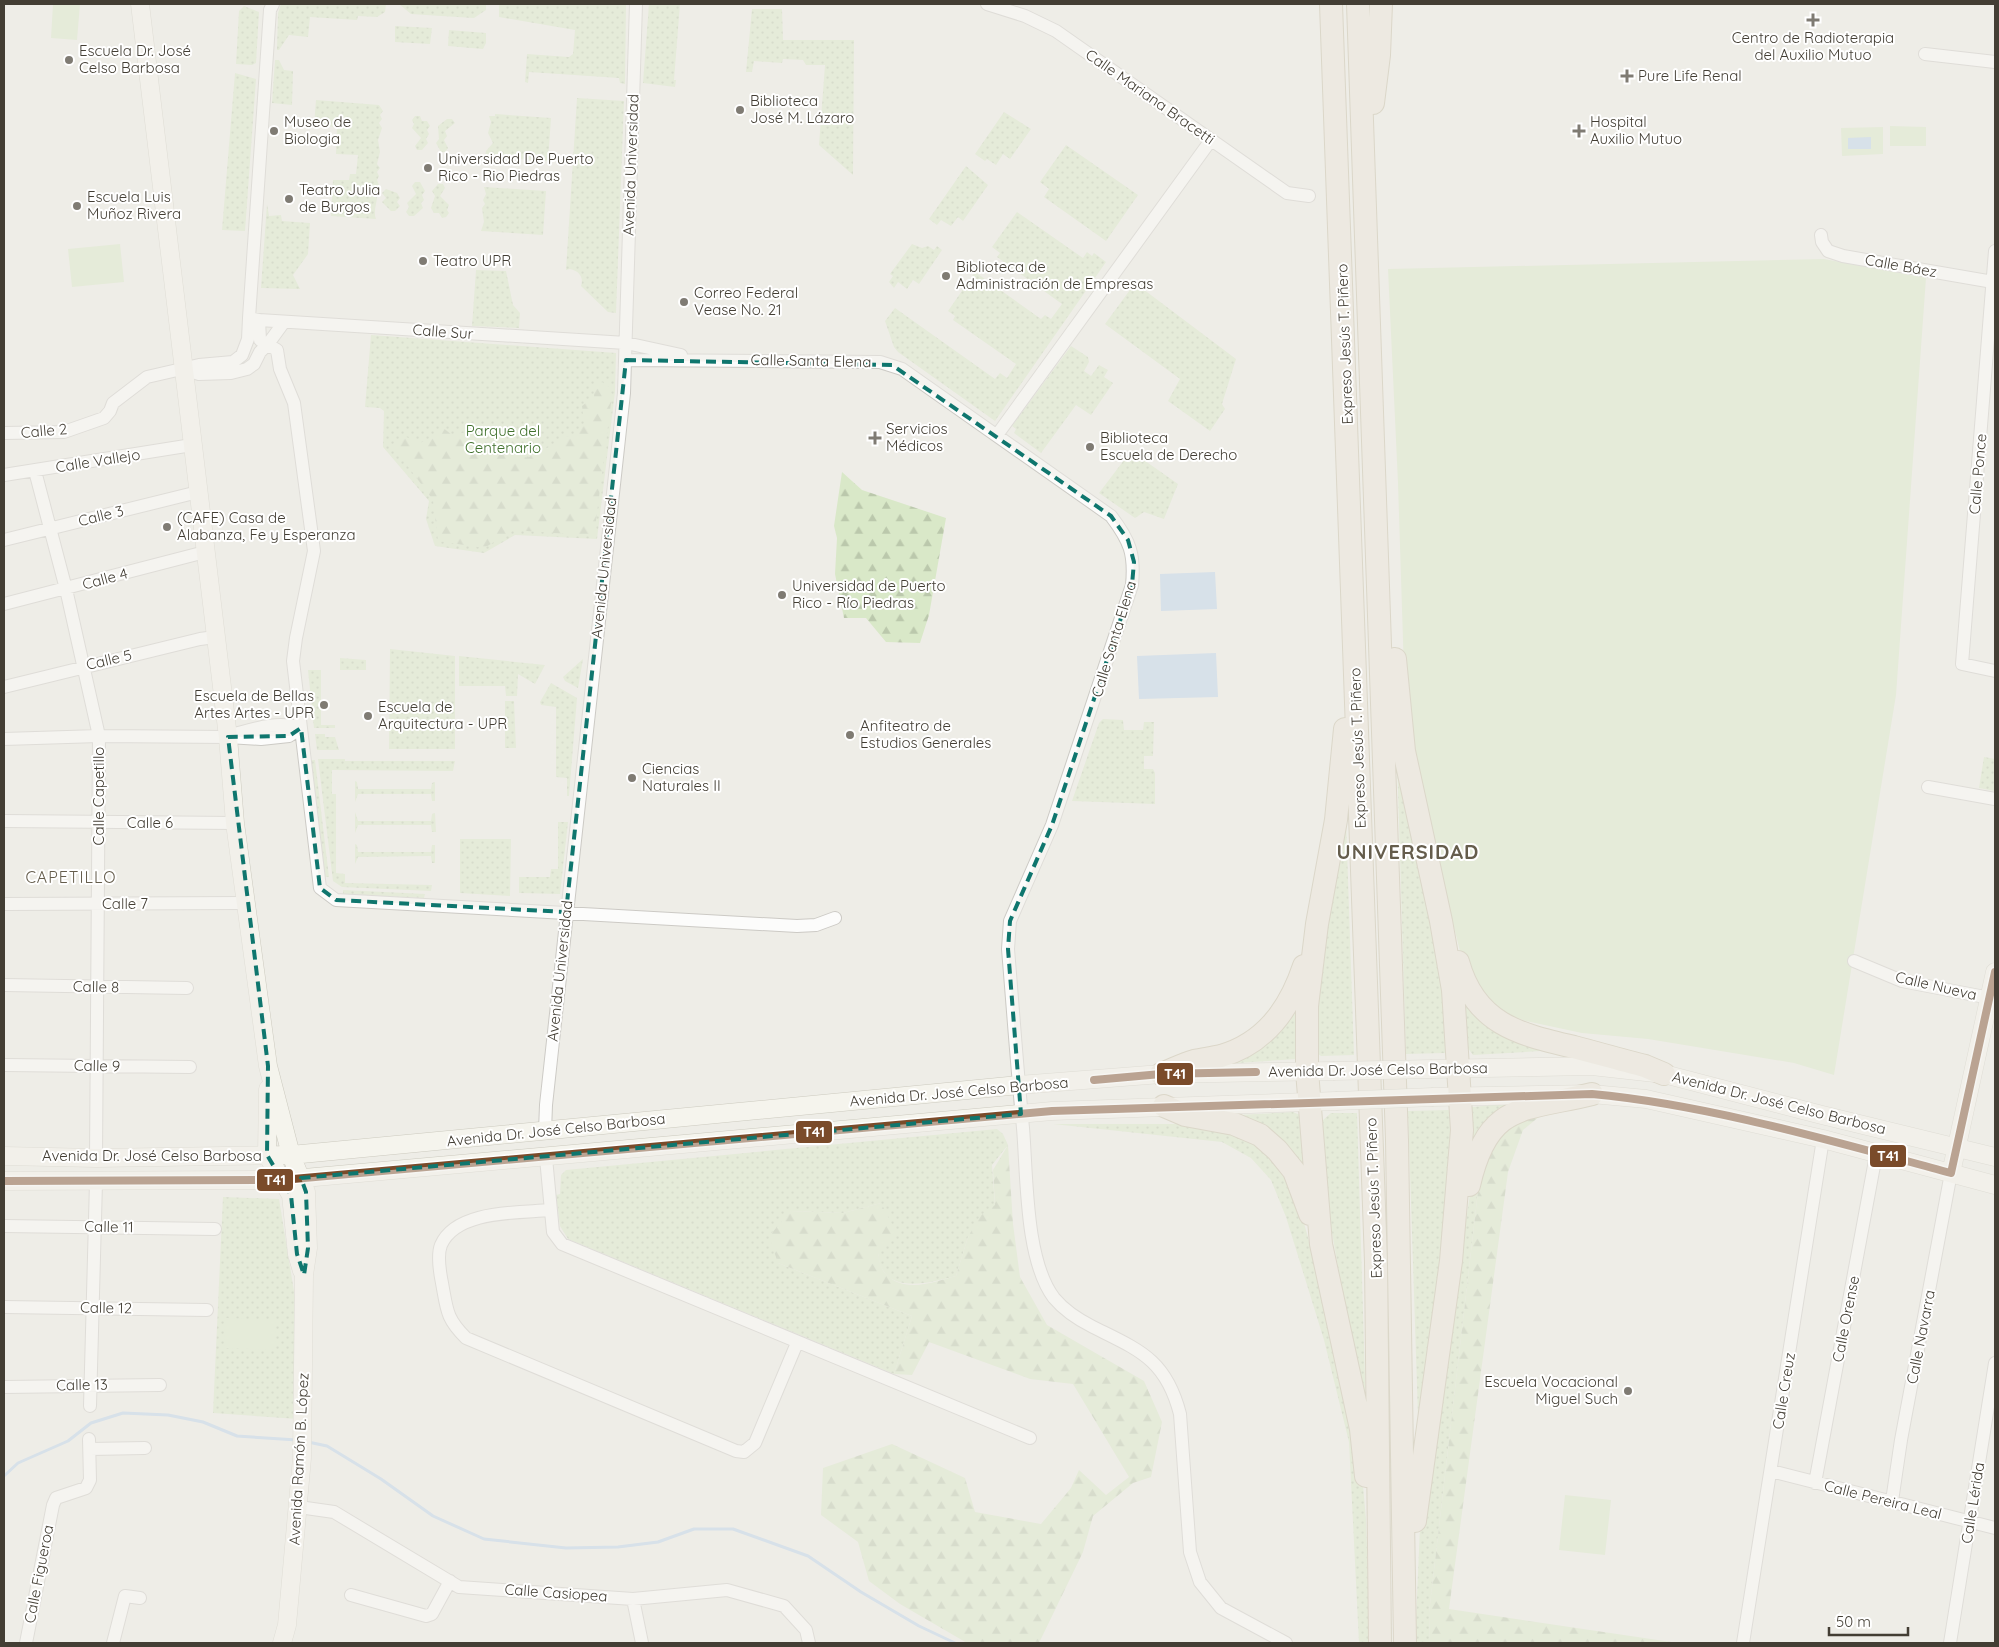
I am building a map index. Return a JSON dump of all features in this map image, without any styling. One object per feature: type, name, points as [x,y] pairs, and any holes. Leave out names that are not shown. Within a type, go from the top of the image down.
[{"type":"highway","points":[[1317,4],[1322,87],[1338,162]]},
{"type":"highway","name":"Expreso Jesús T. Piñero","points":[[1331,4],[1376,1262],[1380,1643]]},
{"type":"highway","name":"Expreso Jesús T. Piñero","points":[[1358,4],[1365,161],[1397,1130],[1406,1590],[1405,1643]]},
{"type":"highway","points":[[1365,161],[1379,55],[1381,4]]},
{"type":"highway","points":[[1379,575],[1393,636],[1404,751],[1441,922],[1453,990],[1461,1096],[1461,1159],[1451,1261],[1406,1590]]},
{"type":"highway","points":[[1354,616],[1345,689],[1344,739],[1338,803],[1318,924],[1308,1006],[1308,1071],[1321,1244],[1360,1429],[1379,1589]]},
{"type":"highway","points":[[1441,922],[1468,989],[1482,1009],[1494,1020],[1511,1030],[1525,1035],[1644,1066],[1664,1074]]},
{"type":"highway","points":[[1162,1074],[1192,1062],[1222,1056],[1250,1043],[1262,1034],[1289,1003],[1318,924]]},
{"type":"highway","points":[[1451,1261],[1474,1163],[1496,1125],[1512,1112],[1524,1108],[1592,1094]]},
{"type":"highway","points":[[1164,1106],[1185,1115],[1234,1124],[1260,1135],[1294,1171],[1321,1244]]},
{"type":"main road","points":[[140,4],[228,736],[235,822],[268,1066],[267,1155]]},
{"type":"main road","points":[[1951,1173],[1995,972]]},
{"type":"main road","name":"Avenida Ramón B. López","points":[[268,1066],[291,1155],[306,1192],[308,1248],[304,1275],[302,1458],[299,1507],[287,1625],[282,1643]]},
{"type":"main road","name":"Avenida Dr. José Celso Barbosa","points":[[4,1156],[96,1158],[291,1155],[1162,1074],[1592,1066],[1664,1074],[1822,1116],[1995,1157]]},
{"type":"main road","name":"Avenida Dr. José Celso Barbosa","points":[[4,1181],[282,1180],[546,1158],[1022,1114],[1164,1106],[1461,1096],[1592,1094],[1646,1099],[1823,1139],[1995,1185]]},
{"type":"main road","points":[[765,1110],[768,1138]]},
{"type":"main road","name":"Avenida Ramón B. López","points":[[267,1155],[291,1195],[296,1254],[304,1275]]},
{"type":"street","name":"Calle 2","points":[[4,434],[64,432],[104,418],[110,411],[113,403],[147,377],[199,365],[234,362],[242,355],[254,319],[270,10],[273,4]]},
{"type":"street","name":"Avenida Universidad","points":[[546,1131],[546,1105],[566,912],[624,393],[636,4]]},
{"type":"street","name":"Calle Mariana Bracetti","points":[[987,4],[1025,16],[1056,31],[1287,193],[1309,196]]},
{"type":"street","points":[[1925,54],[1995,62]]},
{"type":"street","points":[[997,435],[1211,140]]},
{"type":"street","name":"Calle Báez","points":[[1821,235],[1822,242],[1828,251],[1843,256],[1993,282]]},
{"type":"street","name":"Calle Ponce","points":[[1995,251],[1962,664],[1995,671]]},
{"type":"street","points":[[254,319],[260,340],[277,350],[280,369],[294,403],[314,551],[294,650],[301,728],[320,888],[336,900],[797,926],[816,925],[835,918]]},
{"type":"street","name":"Calle Sur","points":[[254,319],[626,344]]},
{"type":"street","points":[[183,370],[199,374],[231,374],[247,369],[254,364],[260,352],[284,322]]},
{"type":"street","name":"Calle Santa Elena","points":[[626,344],[705,360]]},
{"type":"street","name":"Calle Santa Elena","points":[[626,360],[880,362],[892,365],[902,369],[1111,516],[1128,540],[1134,562],[1132,586],[1052,825],[1010,921],[1008,950],[1030,1213],[1037,1261],[1044,1282],[1054,1299],[1083,1322],[1145,1353],[1159,1368],[1175,1393],[1180,1414],[1190,1552],[1200,1582],[1221,1608],[1286,1643]]},
{"type":"street","name":"Calle Vallejo","points":[[4,475],[192,445]]},
{"type":"street","name":"Calle Capetillo","points":[[35,471],[66,589],[99,736],[96,1158]]},
{"type":"street","name":"Calle 3","points":[[4,540],[198,492]]},
{"type":"street","name":"Calle 4","points":[[4,604],[205,552]]},
{"type":"street","name":"Calle 5","points":[[4,687],[84,666],[215,637]]},
{"type":"street","points":[[4,739],[99,736],[228,736],[260,727],[287,724],[301,728]]},
{"type":"street","points":[[1928,787],[1995,799]]},
{"type":"street","name":"Calle 6","points":[[4,821],[235,822]]},
{"type":"street","name":"Calle 7","points":[[4,904],[246,903]]},
{"type":"street","name":"Calle Nueva","points":[[1854,961],[1902,981],[1990,998]]},
{"type":"street","name":"Calle 8","points":[[4,985],[187,988]]},
{"type":"street","name":"Calle 9","points":[[4,1065],[190,1067]]},
{"type":"street","name":"Calle Creuz","points":[[1743,1643],[1823,1139]]},
{"type":"street","name":"Calle Orense","points":[[1815,1483],[1876,1154]]},
{"type":"street","points":[[546,1158],[553,1232],[562,1244],[1030,1438]]},
{"type":"street","name":"Calle Navarra","points":[[1892,1501],[1901,1440],[1951,1173]]},
{"type":"street","points":[[90,1406],[96,1182]]},
{"type":"street","points":[[550,1210],[472,1218],[454,1228],[441,1245],[442,1278],[447,1308],[452,1324],[466,1338],[736,1451],[744,1452],[755,1443],[797,1343]]},
{"type":"street","name":"Calle 11","points":[[4,1226],[215,1229]]},
{"type":"street","name":"Calle 12","points":[[4,1307],[207,1310]]},
{"type":"street","name":"Calle Lérida","points":[[1950,1643],[1995,1363]]},
{"type":"street","name":"Calle 13","points":[[4,1387],[91,1384],[160,1385]]},
{"type":"street","name":"Calle Figueroa","points":[[26,1643],[53,1505],[56,1498],[86,1488],[90,1480],[90,1444],[145,1448]]},
{"type":"street","name":"Calle Pereira Leal","points":[[1771,1471],[1995,1528]]},
{"type":"street","name":"Calle Casiopea","points":[[299,1507],[334,1512],[458,1586],[634,1599],[727,1590],[784,1606],[806,1630],[809,1643]]},
{"type":"street","points":[[351,1595],[426,1616],[432,1614],[450,1582]]},
{"type":"street","points":[[114,1643],[125,1596],[140,1598]]},
{"type":"street","points":[[634,1599],[642,1643]]},
{"type":"highlighted area","points":[[626,360],[892,365],[1111,516],[1128,540],[1134,562],[1132,585],[1052,825],[1010,921],[1008,949],[1021,1114],[301,1178],[306,1192],[308,1248],[304,1275],[297,1254],[291,1195],[267,1155],[268,1066],[228,737],[289,736],[301,728],[320,888],[336,900],[566,912]]},
{"type":"green space","points":[[53,4],[80,4],[77,40],[51,38]]},
{"type":"green space","points":[[281,4],[386,4],[385,12],[377,17],[358,16],[357,20],[310,17],[308,37],[289,35],[279,50],[277,50],[278,13]]},
{"type":"green space","points":[[399,4],[486,4],[486,10],[474,18],[411,14]]},
{"type":"green space","points":[[499,4],[626,4],[625,84],[620,83],[619,78],[529,72],[528,83],[525,82],[527,54],[569,57],[573,54],[575,30],[499,17]]},
{"type":"green space","points":[[649,4],[680,4],[675,87],[643,83]]},
{"type":"green space","points":[[244,6],[259,12],[256,63],[252,65],[236,64],[239,11]]},
{"type":"green space","points":[[752,9],[782,9],[783,40],[854,40],[853,175],[819,145],[825,65],[806,65],[803,60],[783,59],[782,63],[754,61],[752,72],[746,72]]},
{"type":"green space","points":[[395,26],[432,28],[430,44],[395,42]]},
{"type":"green space","points":[[449,30],[486,33],[486,43],[483,49],[448,46]]},
{"type":"green space","points":[[275,60],[279,60],[284,70],[293,71],[292,105],[272,103]]},
{"type":"green space","points":[[235,73],[256,79],[245,231],[222,230]]},
{"type":"green space","points":[[577,98],[624,101],[616,313],[608,312],[581,286],[581,277],[576,271],[566,270]]},
{"type":"green space","points":[[316,100],[379,105],[383,111],[380,115],[382,119],[379,123],[382,128],[378,140],[380,152],[377,164],[380,168],[377,172],[379,185],[376,189],[376,219],[331,216],[333,180],[349,180],[350,174],[356,174],[358,155],[336,154],[337,127],[314,125]]},
{"type":"green space","points":[[1004,112],[1031,129],[1010,159],[1003,154],[996,165],[987,159],[985,161],[975,154]]},
{"type":"green space","points":[[495,114],[551,118],[548,161],[485,157],[486,151],[493,143],[488,133],[491,122],[489,116],[495,116]]},
{"type":"green space","points":[[415,116],[420,116],[422,121],[427,121],[430,126],[427,130],[429,134],[426,139],[428,143],[422,150],[417,150],[415,146],[421,138],[412,128],[414,124],[412,120]]},
{"type":"green space","points":[[447,119],[452,119],[455,123],[445,131],[447,136],[444,140],[448,148],[445,152],[441,152],[436,143],[439,139],[438,126]]},
{"type":"green space","points":[[1890,126],[1926,127],[1926,146],[1890,146]]},
{"type":"green space","points":[[1883,127],[1883,154],[1842,156],[1841,128]]},
{"type":"green space","points":[[1066,145],[1138,195],[1106,241],[1044,197],[1049,189],[1040,182]]},
{"type":"green space","points":[[966,166],[988,185],[963,221],[958,217],[951,226],[941,220],[937,225],[929,219]]},
{"type":"green space","points":[[415,182],[420,182],[425,191],[422,195],[424,200],[421,203],[423,208],[414,216],[409,216],[406,212],[409,207],[407,203],[416,194],[412,186]]},
{"type":"green space","points":[[438,184],[443,184],[445,188],[440,196],[449,205],[447,210],[449,213],[446,217],[442,218],[439,213],[434,213],[431,208],[435,196],[432,191]]},
{"type":"green space","points":[[484,187],[546,191],[543,235],[481,231],[484,222],[482,208],[485,204],[483,200],[486,194]]},
{"type":"green space","points":[[386,189],[397,193],[400,198],[397,202],[400,206],[395,211],[391,211],[382,202],[386,198],[382,193]]},
{"type":"green space","points":[[267,204],[269,216],[281,215],[282,221],[310,223],[308,254],[293,275],[300,289],[261,288]]},
{"type":"green space","points":[[1017,212],[1083,258],[1087,252],[1092,256],[1094,253],[1106,262],[995,421],[898,352],[894,347],[885,321],[895,308],[995,379],[1000,373],[1007,378],[1016,364],[953,320],[955,316],[948,311],[975,272],[1041,319],[1045,315],[1051,319],[1062,304],[997,257],[1000,253],[992,247]]},
{"type":"green space","points":[[120,244],[124,282],[72,287],[68,249]]},
{"type":"green space","points":[[912,244],[922,248],[928,246],[934,250],[937,246],[942,250],[919,284],[913,280],[907,289],[898,282],[894,288],[889,282],[893,276],[890,274]]},
{"type":"green space","points":[[1824,259],[1926,278],[1896,695],[1834,1075],[1794,1063],[1648,1039],[1582,1033],[1526,1021],[1492,1009],[1462,959],[1406,735],[1398,483],[1388,269]]},
{"type":"green space","points":[[476,270],[506,271],[513,305],[520,313],[519,328],[472,326]]},
{"type":"green space","points":[[1135,283],[1236,359],[1222,404],[1225,409],[1210,431],[1168,401],[1180,379],[1105,324]]},
{"type":"green space","name":"Parque del Centenario","points":[[371,335],[616,353],[615,392],[597,539],[515,535],[484,553],[435,546],[426,519],[429,501],[383,447],[384,411],[380,408],[365,407]]},
{"type":"green space","points":[[1071,346],[1088,357],[1089,362],[1084,371],[1091,376],[1099,365],[1108,370],[1104,377],[1113,383],[1091,415],[1076,405],[1041,453],[1014,433],[1016,429],[1012,426]]},
{"type":"green space","points":[[602,382],[609,387],[612,395],[594,536],[514,530],[484,548],[438,541],[433,500],[392,445],[404,436],[420,443],[430,438],[442,427],[452,435],[474,433],[497,452],[504,444],[527,458],[551,446],[561,437],[578,435],[584,423],[582,406],[594,397],[594,386]]},
{"type":"green space","points":[[1131,451],[1178,484],[1164,519],[1144,512],[1135,518],[1099,493]]},
{"type":"green space","points":[[842,472],[862,490],[946,518],[929,615],[920,643],[886,642],[866,618],[844,618],[835,574],[837,538],[834,526]]},
{"type":"green space","points":[[390,649],[455,656],[455,749],[389,749]]},
{"type":"green space","points":[[459,656],[545,665],[535,684],[518,674],[517,696],[506,696],[505,686],[459,686]]},
{"type":"green space","points":[[340,658],[366,660],[366,670],[340,670]]},
{"type":"green space","points":[[583,659],[578,688],[565,681],[563,677]]},
{"type":"green space","points":[[308,670],[321,670],[321,725],[335,725],[335,728],[314,728]]},
{"type":"green space","points":[[551,683],[577,698],[569,796],[567,796],[567,778],[556,777],[556,707],[541,705],[540,702]]},
{"type":"green space","points":[[505,701],[514,701],[516,748],[505,748]]},
{"type":"green space","points":[[1103,719],[1123,720],[1124,730],[1143,730],[1144,722],[1154,722],[1153,756],[1144,756],[1144,769],[1153,769],[1155,773],[1155,804],[1072,801],[1099,723]]},
{"type":"green space","points":[[315,734],[335,737],[339,750],[317,750]]},
{"type":"green space","points":[[1984,757],[1995,759],[1995,791],[1979,788]]},
{"type":"green space","points":[[318,759],[345,759],[345,761],[455,761],[453,771],[332,770],[332,794],[336,794],[336,873],[345,874],[345,883],[432,885],[431,891],[342,887],[333,881]]},
{"type":"green space","points":[[1397,759],[1445,980],[1446,1053],[1406,1054]]},
{"type":"green space","points":[[311,760],[315,760],[329,877],[325,877]]},
{"type":"green space","points":[[355,781],[357,782],[358,789],[431,789],[432,783],[435,782],[435,801],[432,801],[431,794],[358,794],[355,802]]},
{"type":"green space","points":[[355,812],[358,821],[431,821],[432,814],[435,813],[436,832],[432,832],[431,825],[358,825],[355,833]]},
{"type":"green space","points":[[1346,821],[1354,1055],[1321,1056],[1317,1053],[1317,1007],[1339,823]]},
{"type":"green space","points":[[558,822],[568,822],[560,894],[519,893],[519,877],[550,877],[551,869],[558,869]]},
{"type":"green space","points":[[460,839],[511,839],[510,896],[460,893]]},
{"type":"green space","points":[[355,844],[357,845],[358,852],[431,852],[432,845],[435,845],[435,863],[432,863],[431,856],[358,857],[355,864]]},
{"type":"green space","points":[[343,890],[425,894],[424,898],[343,894]]},
{"type":"green space","points":[[1464,991],[1558,1050],[1473,1055],[1467,1047]]},
{"type":"green space","points":[[1297,1003],[1297,1059],[1209,1065]]},
{"type":"green space","points":[[1516,1103],[1472,1153],[1472,1107]]},
{"type":"green space","points":[[1448,1110],[1451,1112],[1450,1192],[1421,1416],[1418,1416],[1408,1111]]},
{"type":"green space","points":[[1546,1111],[1523,1130],[1508,1172],[1449,1609],[1678,1643],[1430,1643],[1429,1613],[1478,1191],[1490,1156],[1504,1132],[1518,1121]]},
{"type":"green space","points":[[1293,1112],[1300,1115],[1307,1174],[1237,1115]]},
{"type":"green space","points":[[1331,1113],[1357,1113],[1366,1411],[1363,1411],[1329,1215],[1322,1121]]},
{"type":"green space","points":[[1528,1116],[1484,1168],[1478,1191],[1429,1613],[1430,1643],[1415,1643],[1420,1527],[1473,1174],[1483,1148]]},
{"type":"green space","points":[[1053,1124],[1182,1124],[1244,1134],[1277,1163],[1299,1205],[1336,1338],[1359,1442],[1366,1519],[1370,1643],[1359,1643],[1349,1442],[1324,1340],[1286,1217],[1271,1180],[1251,1158],[1222,1142]]},
{"type":"green space","points":[[997,1129],[1003,1134],[1008,1145],[992,1165],[995,1206],[968,1237],[956,1276],[933,1282],[908,1284],[888,1276],[881,1267],[878,1253],[881,1203],[843,1213],[791,1211],[778,1263],[912,1316],[894,1374],[568,1239],[560,1226],[556,1195],[560,1194],[561,1175],[566,1170]]},
{"type":"green space","points":[[1008,1145],[1013,1224],[1020,1277],[1047,1325],[1144,1381],[1162,1422],[1151,1477],[1133,1483],[1093,1516],[1083,1552],[1039,1643],[967,1643],[900,1604],[869,1581],[858,1542],[821,1515],[823,1468],[892,1444],[965,1478],[975,1512],[1041,1524],[1071,1488],[1079,1470],[1106,1495],[1129,1477],[1073,1384],[1030,1379],[929,1342],[912,1375],[894,1374],[912,1316],[778,1263],[769,1236],[791,1211],[843,1213],[881,1203],[896,1232],[878,1254],[881,1267],[885,1273],[892,1279],[910,1285],[919,1285],[956,1276],[968,1237],[980,1216],[995,1205],[993,1170]]},
{"type":"green space","points":[[223,1197],[279,1199],[298,1316],[298,1419],[213,1413]]},
{"type":"green space","points":[[225,1318],[276,1320],[275,1350],[224,1348]]},
{"type":"green space","points":[[1565,1495],[1611,1500],[1605,1555],[1559,1550]]},
{"type":"water","points":[[1871,137],[1871,149],[1848,149],[1848,138]]},
{"type":"water","points":[[1215,572],[1217,609],[1161,611],[1160,574]]},
{"type":"water","points":[[1216,653],[1218,697],[1139,699],[1137,656]]},
{"type":"waterway","points":[[4,1476],[18,1463],[68,1441],[91,1423],[123,1413],[168,1415],[203,1422],[237,1436],[297,1440]]},
{"type":"waterway","points":[[308,1442],[327,1446],[381,1479],[433,1516],[484,1539],[566,1548],[618,1547],[658,1542],[694,1529],[733,1529],[808,1556],[861,1592],[919,1626],[955,1643]]},
{"type":"transit line","name":"T41","points":[[4,1181],[282,1180],[1052,1111],[1592,1094],[1637,1099],[1773,1126],[1951,1173],[1995,972]]},
{"type":"transit line","name":"T41","points":[[1094,1080],[1161,1074],[1256,1072]]},
{"type":"place","name":"Centro de Radioterapia del Auxilio Mutuo","points":[[1813,20]]},
{"type":"place","name":"Escuela Dr. José Celso Barbosa","points":[[69,60]]},
{"type":"place","name":"Pure Life Renal","points":[[1627,76]]},
{"type":"place","name":"Biblioteca José M. Lázaro","points":[[740,110]]},
{"type":"place","name":"Museo de Biologia","points":[[274,131]]},
{"type":"place","name":"Hospital Auxilio Mutuo","points":[[1579,131]]},
{"type":"place","name":"Universidad De Puerto Rico - Rio Piedras","points":[[428,168]]},
{"type":"place","name":"Teatro Julia de Burgos","points":[[289,199]]},
{"type":"place","name":"Escuela Luis Muñoz Rivera","points":[[77,206]]},
{"type":"place","name":"Teatro UPR","points":[[423,261]]},
{"type":"place","name":"Biblioteca de Administración de Empresas","points":[[946,276]]},
{"type":"place","name":"Correo Federal Vease No. 21","points":[[684,302]]},
{"type":"place","name":"Servicios Médicos","points":[[875,438]]},
{"type":"place","name":"Biblioteca Escuela de Derecho","points":[[1090,447]]},
{"type":"place","name":"(CAFE) Casa de Alabanza, Fe y Esperanza","points":[[167,527]]},
{"type":"place","name":"Universidad de Puerto Rico - Río Piedras","points":[[782,595]]},
{"type":"place","name":"Escuela de Bellas Artes Artes - UPR","points":[[324,705]]},
{"type":"place","name":"Escuela de Arquitectura - UPR","points":[[368,716]]},
{"type":"place","name":"Anfiteatro de Estudios Generales","points":[[850,735]]},
{"type":"place","name":"Ciencias Naturales II","points":[[632,778]]},
{"type":"place","name":"Escuela Vocacional Miguel Such","points":[[1628,1391]]},
{"type":"district","name":"UNIVERSIDAD","points":[[1408,852]]},
{"type":"district","name":"CAPETILLO","points":[[71,877]]}]
